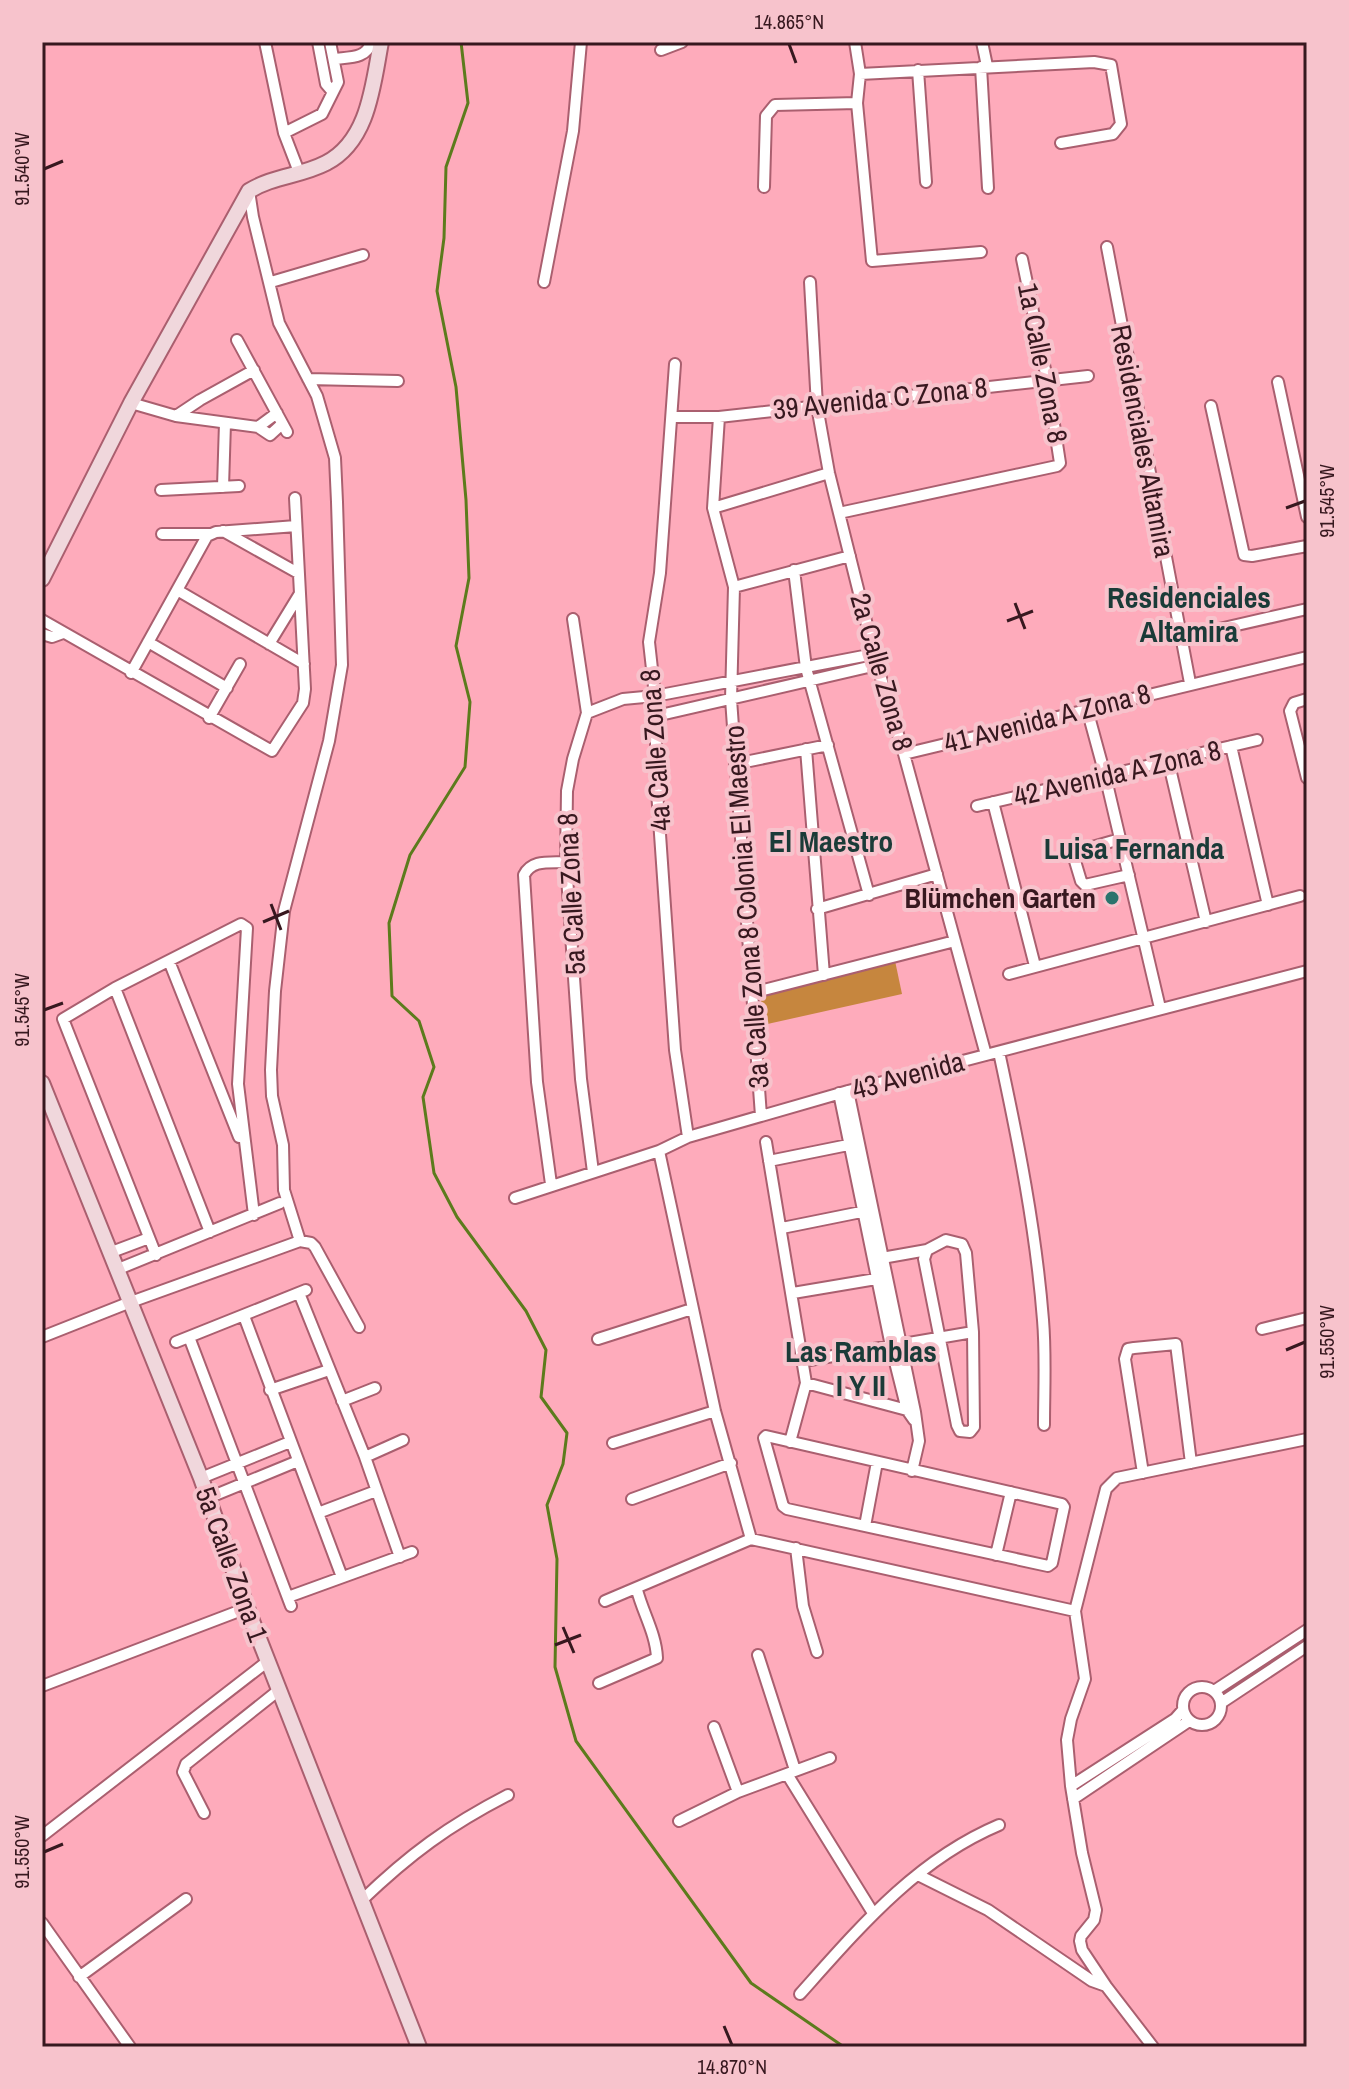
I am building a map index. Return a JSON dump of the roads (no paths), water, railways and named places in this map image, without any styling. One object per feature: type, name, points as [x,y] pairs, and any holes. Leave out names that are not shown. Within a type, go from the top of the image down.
[{"type":"street","points":[[265,42],[284,133],[299,172]]},
{"type":"street","points":[[318,42],[326,84],[332,91]]},
{"type":"street","points":[[284,133],[322,114],[338,82],[330,42]]},
{"type":"street","points":[[334,59],[365,54],[371,42]]},
{"type":"street","points":[[42,579],[131,403],[249,191],[262,183],[326,163],[344,150],[359,129],[370,101],[381,42]]},
{"type":"street","points":[[544,282],[573,131],[581,42]]},
{"type":"street","points":[[661,50],[682,42]]},
{"type":"street","points":[[855,42],[860,74],[857,103],[872,261],[981,252]]},
{"type":"street","points":[[982,42],[988,188]]},
{"type":"street","points":[[860,74],[1105,61],[1111,65],[1121,124],[1119,130],[1113,134],[1061,143]]},
{"type":"street","points":[[918,70],[926,182]]},
{"type":"street","points":[[764,187],[768,110],[775,105],[857,103]]},
{"type":"street","points":[[249,191],[279,323],[317,396],[335,458],[342,645],[339,690],[329,741],[284,911],[275,991],[271,1086],[283,1145],[284,1190],[300,1241]]},
{"type":"street","name":"Residenciales Altamira","points":[[1107,247],[1190,683]]},
{"type":"street","points":[[271,282],[363,255]]},
{"type":"street","name":"1a Calle Zona 8","points":[[839,513],[1057,466],[1061,459],[1022,259]]},
{"type":"street","name":"2a Calle Zona 8","points":[[810,282],[817,406],[829,473],[876,660],[986,1055]]},
{"type":"street","points":[[131,403],[176,416],[258,427],[270,435],[285,428],[237,340]]},
{"type":"street","name":"4a Calle Zona 8","points":[[675,364],[660,573],[649,642],[655,696],[657,791],[675,1050],[688,1137]]},
{"type":"street","points":[[176,416],[254,370]]},
{"type":"street","name":"39 Avenida C Zona 8","points":[[672,417],[719,417],[1088,376]]},
{"type":"street","points":[[308,379],[398,381]]},
{"type":"street","points":[[1278,382],[1307,517]]},
{"type":"street","points":[[1211,406],[1242,553],[1248,557],[1307,546]]},
{"type":"street","points":[[258,427],[277,413]]},
{"type":"street","name":"3a Calle Zona 8 Colonia El Maestro","points":[[719,417],[713,508],[734,587],[730,683],[761,1116]]},
{"type":"street","points":[[223,487],[225,423]]},
{"type":"street","points":[[713,508],[829,473]]},
{"type":"street","points":[[161,490],[239,486]]},
{"type":"street","points":[[42,620],[209,718],[272,751],[303,703],[304,664],[295,498]]},
{"type":"street","points":[[162,534],[211,534],[296,526]]},
{"type":"street","points":[[223,531],[298,573]]},
{"type":"street","points":[[131,673],[205,539],[211,534]]},
{"type":"street","points":[[734,587],[850,556]]},
{"type":"street","points":[[794,570],[809,682],[869,895]]},
{"type":"street","points":[[177,590],[304,664]]},
{"type":"street","points":[[269,644],[299,595]]},
{"type":"street","points":[[1180,638],[1307,609]]},
{"type":"street","name":"5a Calle Zona 8","points":[[573,619],[587,713],[567,791],[566,862],[581,1079],[593,1172]]},
{"type":"street","points":[[42,634],[52,637],[63,633]]},
{"type":"street","points":[[148,642],[227,688]]},
{"type":"street","name":"41 Avenida A Zona 8","points":[[904,754],[1307,657]]},
{"type":"street","points":[[587,713],[623,699],[806,668],[876,660]]},
{"type":"street","points":[[656,716],[809,682],[876,660]]},
{"type":"street","points":[[209,718],[240,664]]},
{"type":"street","points":[[1306,773],[1290,711],[1294,703],[1307,699]]},
{"type":"street","points":[[1087,709],[1160,1008]]},
{"type":"street","name":"42 Avenida A Zona 8","points":[[977,806],[1257,740]]},
{"type":"street","points":[[735,764],[828,745]]},
{"type":"street","points":[[1231,746],[1268,905]]},
{"type":"street","points":[[806,749],[824,975]]},
{"type":"street","points":[[1168,760],[1206,922]]},
{"type":"street","points":[[993,802],[1035,966]]},
{"type":"street","points":[[1120,839],[1082,850],[1075,861],[1085,885],[1129,875]]},
{"type":"street","points":[[551,1184],[537,1082],[524,875],[529,867],[538,863],[566,862]]},
{"type":"street","points":[[817,909],[937,874]]},
{"type":"street","points":[[1009,974],[1300,896]]},
{"type":"street","points":[[156,1255],[63,1019],[115,988],[241,924],[247,928],[238,1084],[254,1215]]},
{"type":"street","points":[[752,993],[955,941]]},
{"type":"street","points":[[169,961],[244,1150]]},
{"type":"street","name":"43 Avenida","points":[[515,1198],[659,1151],[688,1137],[844,1092],[1307,971]]},
{"type":"street","points":[[115,988],[210,1232]]},
{"type":"street","points":[[999,1052],[1023,1171],[1038,1272],[1043,1322],[1044,1425]]},
{"type":"street","name":"5a Calle Zona 1","points":[[42,1083],[201,1478],[247,1608],[417,2046]]},
{"type":"street","points":[[844,1092],[896,1345],[915,1412],[911,1415]]},
{"type":"street","points":[[766,1142],[806,1383],[790,1442]]},
{"type":"street","points":[[769,1161],[855,1144]]},
{"type":"street","points":[[659,1151],[715,1411],[751,1539]]},
{"type":"street","points":[[116,1270],[280,1203]]},
{"type":"street","points":[[782,1228],[867,1211]]},
{"type":"street","points":[[867,1211],[882,1258],[882,1278]]},
{"type":"street","points":[[109,1253],[149,1238]]},
{"type":"street","points":[[882,1258],[927,1250],[946,1240],[962,1244],[966,1253],[973,1332],[974,1427],[970,1432],[960,1431],[957,1425],[924,1259],[927,1250]]},
{"type":"street","points":[[42,1337],[300,1241],[315,1247],[359,1327]]},
{"type":"street","points":[[134,1244],[141,1261]]},
{"type":"street","points":[[793,1293],[882,1278]]},
{"type":"street","points":[[176,1342],[302,1292],[400,1557]]},
{"type":"street","points":[[598,1339],[692,1309]]},
{"type":"street","points":[[244,1316],[342,1577]]},
{"type":"street","points":[[1262,1329],[1307,1318]]},
{"type":"street","points":[[804,1361],[973,1332]]},
{"type":"street","points":[[189,1337],[290,1602],[342,1577],[412,1552]]},
{"type":"street","points":[[1143,1473],[1125,1359],[1128,1349],[1176,1344],[1191,1463]]},
{"type":"street","points":[[270,1390],[329,1370]]},
{"type":"street","points":[[806,1383],[911,1415]]},
{"type":"street","points":[[342,1401],[375,1388]]},
{"type":"street","points":[[613,1443],[715,1411]]},
{"type":"street","points":[[911,1415],[919,1441],[912,1471]]},
{"type":"street","points":[[764,1438],[877,1462],[1062,1504],[1064,1507],[1052,1563],[1048,1566],[996,1555],[783,1506],[764,1438]]},
{"type":"street","points":[[1153,2047],[1106,1986],[1080,1944],[1081,1936],[1094,1920],[1096,1910],[1082,1853],[1067,1740],[1085,1679],[1075,1611],[1106,1489],[1114,1479],[1307,1439]]},
{"type":"street","points":[[365,1457],[403,1440]]},
{"type":"street","points":[[201,1478],[290,1442]]},
{"type":"street","points":[[208,1498],[298,1461]]},
{"type":"street","points":[[865,1526],[877,1462]]},
{"type":"street","points":[[632,1499],[731,1463]]},
{"type":"street","points":[[318,1513],[376,1491]]},
{"type":"street","points":[[996,1555],[1011,1492]]},
{"type":"street","points":[[605,1601],[751,1539],[1075,1611]]},
{"type":"street","points":[[796,1548],[803,1606],[817,1652]]},
{"type":"street","points":[[599,1683],[657,1658],[654,1634],[643,1615],[637,1590]]},
{"type":"street","points":[[42,1686],[247,1608]]},
{"type":"street","points":[[1214,1691],[1307,1630]]},
{"type":"street","points":[[1221,1703],[1307,1646]]},
{"type":"street","points":[[758,1655],[791,1772],[873,1913]]},
{"type":"street","points":[[42,1836],[268,1661]]},
{"type":"street","points":[[1071,1786],[1175,1719],[1183,1710],[1185,1697],[1195,1688],[1214,1691],[1221,1703],[1221,1710],[1214,1722],[1202,1726],[1189,1721],[1183,1710]]},
{"type":"street","points":[[204,1813],[183,1772],[186,1764],[279,1690]]},
{"type":"street","points":[[1073,1799],[1189,1721]]},
{"type":"street","points":[[714,1727],[738,1792]]},
{"type":"street","points":[[679,1821],[738,1792],[830,1758]]},
{"type":"street","points":[[361,1901],[417,1850],[466,1816],[508,1795]]},
{"type":"street","points":[[800,1994],[873,1913],[957,1846],[999,1825]]},
{"type":"street","points":[[918,1875],[988,1910],[1092,1981],[1106,1986]]},
{"type":"street","points":[[79,1977],[186,1899]]},
{"type":"street","points":[[42,1923],[130,2047]]},
{"type":"waterway","points":[[461,42],[468,103],[446,167],[444,238],[437,291],[456,387],[466,500],[469,578],[456,646],[470,702],[465,767],[410,855],[389,923],[392,996],[419,1021],[434,1067],[423,1097],[434,1173],[457,1217],[526,1311],[546,1350],[541,1397],[567,1433],[563,1464],[547,1505],[557,1559],[555,1667],[576,1741],[751,1983],[844,2047]]},
{"type":"place","name":"Blümchen Garten","points":[[1112,898]]},
{"type":"district","name":"Residenciales Altamira","points":[[1189,615]]},
{"type":"district","name":"El Maestro","points":[[831,842]]},
{"type":"district","name":"Luisa Fernanda","points":[[1134,849]]},
{"type":"district","name":"Las Ramblas I Y II","points":[[861,1369]]}]
